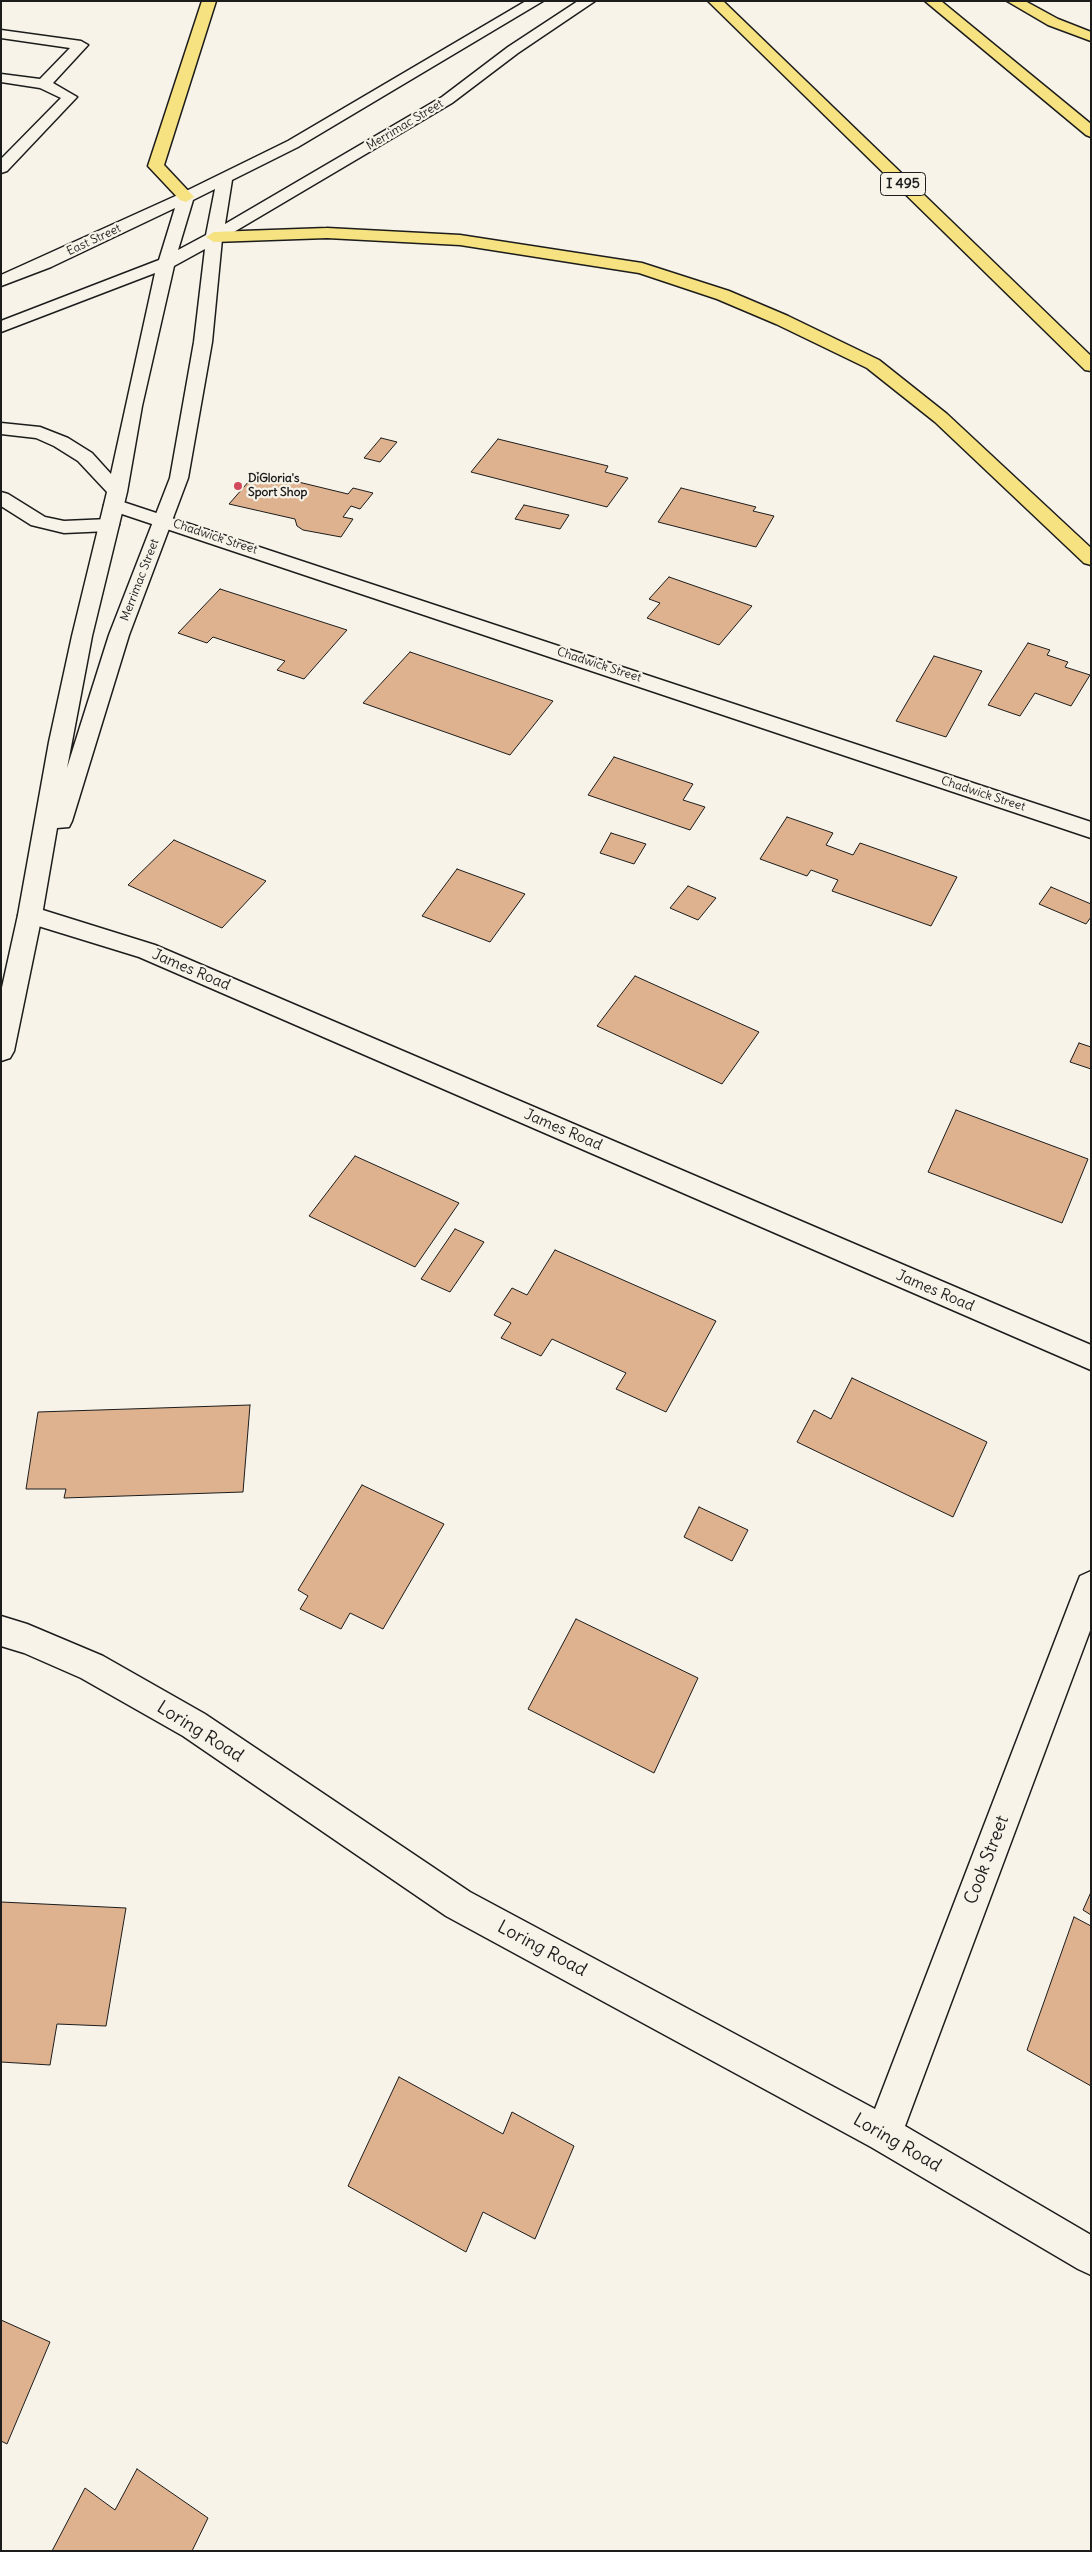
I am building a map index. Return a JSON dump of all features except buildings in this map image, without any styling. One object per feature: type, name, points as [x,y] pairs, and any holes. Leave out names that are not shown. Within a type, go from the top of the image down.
[{"type":"highway","points":[[186,197],[156,166],[209,1]]},
{"type":"highway","name":"I 495","points":[[715,1],[1091,366]]},
{"type":"highway","points":[[932,1],[1091,132]]},
{"type":"highway","points":[[1014,1],[1054,22],[1091,37]]},
{"type":"highway","points":[[214,237],[327,233],[460,240],[642,268],[723,295],[782,320],[873,364],[941,418],[1091,559]]},
{"type":"main road","points":[[186,197],[293,144],[536,1]]},
{"type":"main road","name":"Merrimac Street","points":[[166,263],[214,237],[447,100],[513,50],[588,1]]},
{"type":"main road","points":[[1,34],[81,46],[44,84]]},
{"type":"main road","points":[[1,78],[44,84],[70,97],[1,168]]},
{"type":"main road","name":"Merrimac Street","points":[[30,915],[119,635],[179,478],[203,342],[214,237],[225,178]]},
{"type":"main road","name":"Merrimac Street","points":[[1,1052],[30,915],[60,742],[166,263],[186,197]]},
{"type":"main road","name":"East Street","points":[[1,281],[45,263],[186,197]]},
{"type":"main road","points":[[1,327],[166,263]]},
{"type":"main road","points":[[1,428],[40,433],[61,442],[85,457],[113,507],[64,527],[38,521],[1,498]]},
{"type":"main road","name":"Chadwick Street","points":[[113,507],[162,520],[1087,829]]},
{"type":"main road","name":"James Road","points":[[30,915],[147,951],[1091,1358]]},
{"type":"main road","name":"Cook Street","points":[[884,2134],[1091,1586]]},
{"type":"main road","name":"Loring Road","points":[[1,1631],[27,1639],[92,1667],[194,1726],[458,1904],[884,2134],[1091,2256]]},
{"type":"place","name":"DiGloria's Sport Shop","points":[[238,486]]}]
